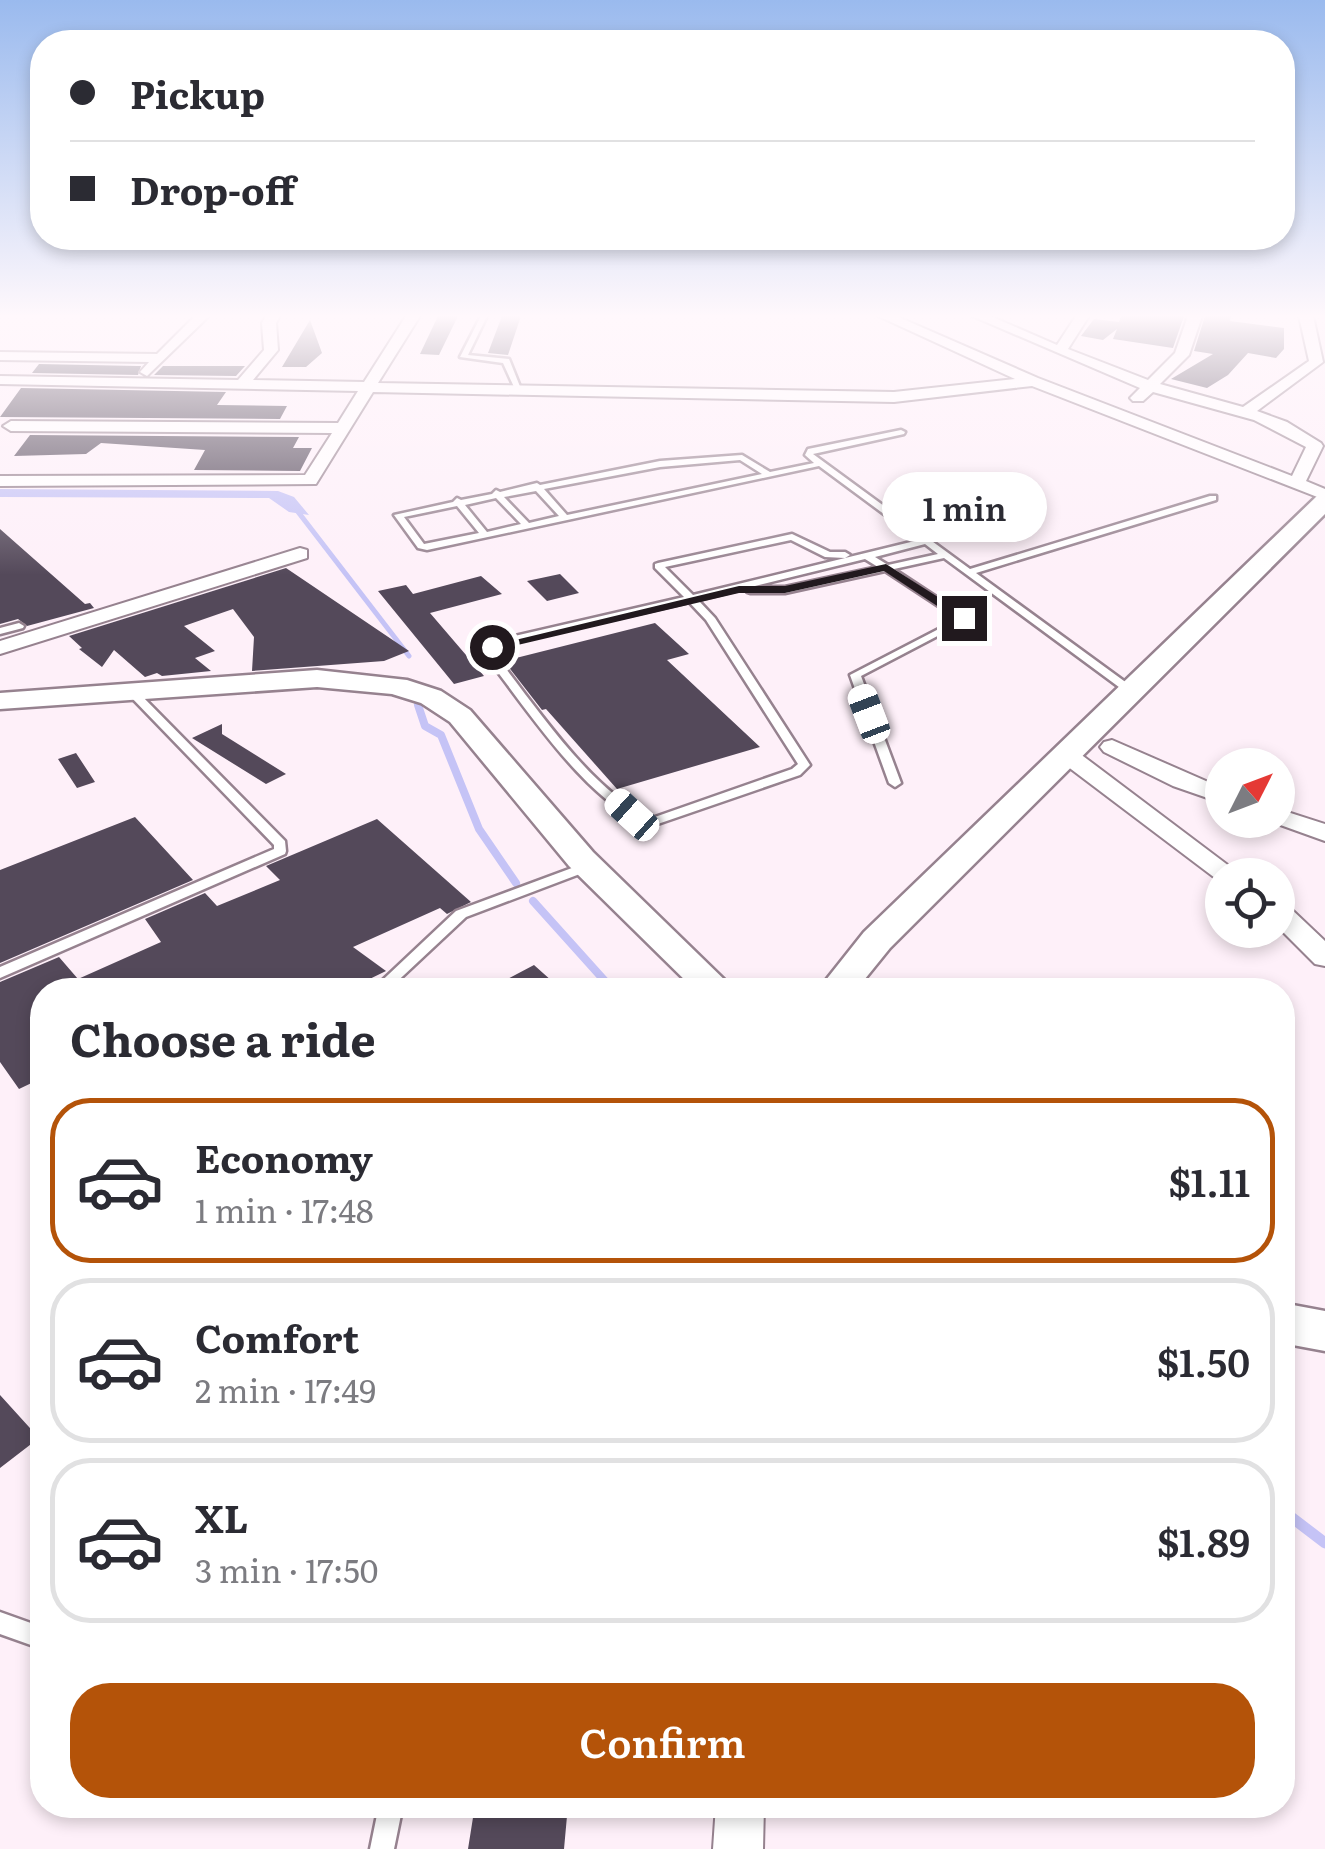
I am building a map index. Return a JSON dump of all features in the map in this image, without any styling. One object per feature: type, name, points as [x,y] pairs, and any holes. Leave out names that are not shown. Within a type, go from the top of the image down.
[{"type":"street","points":[[6,432],[35,402]]},
{"type":"street","points":[[130,426],[152,402]]},
{"type":"street","points":[[0,480],[304,481],[314,478],[359,402]]},
{"type":"street","points":[[846,978],[877,940],[1325,498],[1089,402]]},
{"type":"street","points":[[1137,402],[1144,424]]},
{"type":"street","points":[[1207,402],[1245,413],[1316,446],[1296,484]]},
{"type":"street","points":[[1245,413],[1259,402]]},
{"type":"street","points":[[6,432],[130,426],[346,428]]},
{"type":"street","points":[[0,648],[300,554]]},
{"type":"street","points":[[0,701],[324,680],[383,684],[426,694],[444,702],[460,716],[588,866],[705,978]]},
{"type":"street","points":[[1112,746],[1205,790]]},
{"type":"street","points":[[1067,754],[1205,858]]},
{"type":"street","points":[[1295,822],[1325,833]]},
{"type":"street","points":[[1295,929],[1325,958]]},
{"type":"street","points":[[1295,1325],[1325,1331]]},
{"type":"street","points":[[738,1849],[739,1818]]},
{"type":"lane","points":[[902,432],[808,453],[1131,691]]},
{"type":"lane","points":[[768,474],[737,457],[646,466],[398,514],[424,547],[820,464]]},
{"type":"lane","points":[[536,486],[564,516]]},
{"type":"lane","points":[[496,493],[528,527]]},
{"type":"lane","points":[[970,572],[1213,498]]},
{"type":"lane","points":[[457,500],[486,536]]},
{"type":"lane","points":[[895,783],[855,675],[964,618],[867,556],[832,556],[792,536],[658,566],[696,600],[804,765],[796,772],[663,821],[646,822],[632,815],[596,783],[490,651],[506,641],[696,600],[739,590],[770,578],[867,556],[927,541]]},
{"type":"lane","points":[[739,590],[785,590],[946,555]]},
{"type":"lane","points":[[0,631],[18,626]]},
{"type":"lane","points":[[0,973],[280,850],[280,844],[133,694]]},
{"type":"lane","points":[[391,978],[461,914],[588,866]]},
{"type":"lane","points":[[0,1623],[30,1634]]},
{"type":"lane","points":[[382,1849],[388,1818]]},
{"type":"water","points":[[0,489],[278,491],[294,497],[309,515],[289,512],[269,498],[0,497]]},
{"type":"building","points":[[11,402],[287,406],[280,419],[0,417]]},
{"type":"building","points":[[30,435],[299,437],[293,448],[312,448],[300,471],[194,470],[205,450],[101,443],[86,454],[14,456]]},
{"type":"building","points":[[0,529],[94,608],[27,626],[18,619],[0,624]]},
{"type":"building","points":[[286,568],[409,651],[384,661],[252,671],[254,637],[233,609],[184,626],[215,651],[195,658],[211,671],[145,677],[114,650],[102,667],[69,636]]},
{"type":"building","points":[[560,574],[579,593],[547,601],[527,581]]},
{"type":"building","points":[[481,576],[502,594],[430,613],[484,676],[454,684],[378,591],[406,585],[413,594]]},
{"type":"building","points":[[655,623],[689,654],[667,660],[760,747],[617,789],[546,709],[542,710],[504,661]]},
{"type":"building","points":[[222,724],[222,734],[286,774],[266,784],[192,738]]},
{"type":"building","points":[[76,753],[95,782],[77,788],[58,759]]},
{"type":"building","points":[[135,817],[193,880],[0,963],[0,870]]},
{"type":"building","points":[[377,819],[471,902],[447,914],[440,908],[353,947],[386,971],[372,978],[80,978],[161,942],[145,919],[205,893],[217,906],[280,880],[266,866]]},
{"type":"building","points":[[59,957],[77,978],[30,978],[30,1084],[19,1089],[0,1062],[0,982]]},
{"type":"building","points":[[534,965],[549,978],[510,978]]},
{"type":"building","points":[[0,1395],[30,1428],[30,1445],[0,1468]]},
{"type":"building","points":[[473,1818],[567,1818],[564,1849],[468,1849]]},
{"type":"waterway","points":[[292,504],[409,656]]},
{"type":"waterway","points":[[417,701],[419,707]]},
{"type":"waterway","points":[[418,705],[425,726],[441,735],[479,829],[516,883]]},
{"type":"waterway","points":[[533,901],[602,978]]},
{"type":"waterway","points":[[1295,1520],[1325,1543]]},
{"type":"route","points":[[492,647],[739,590],[785,590],[886,567],[964,618]]}]
